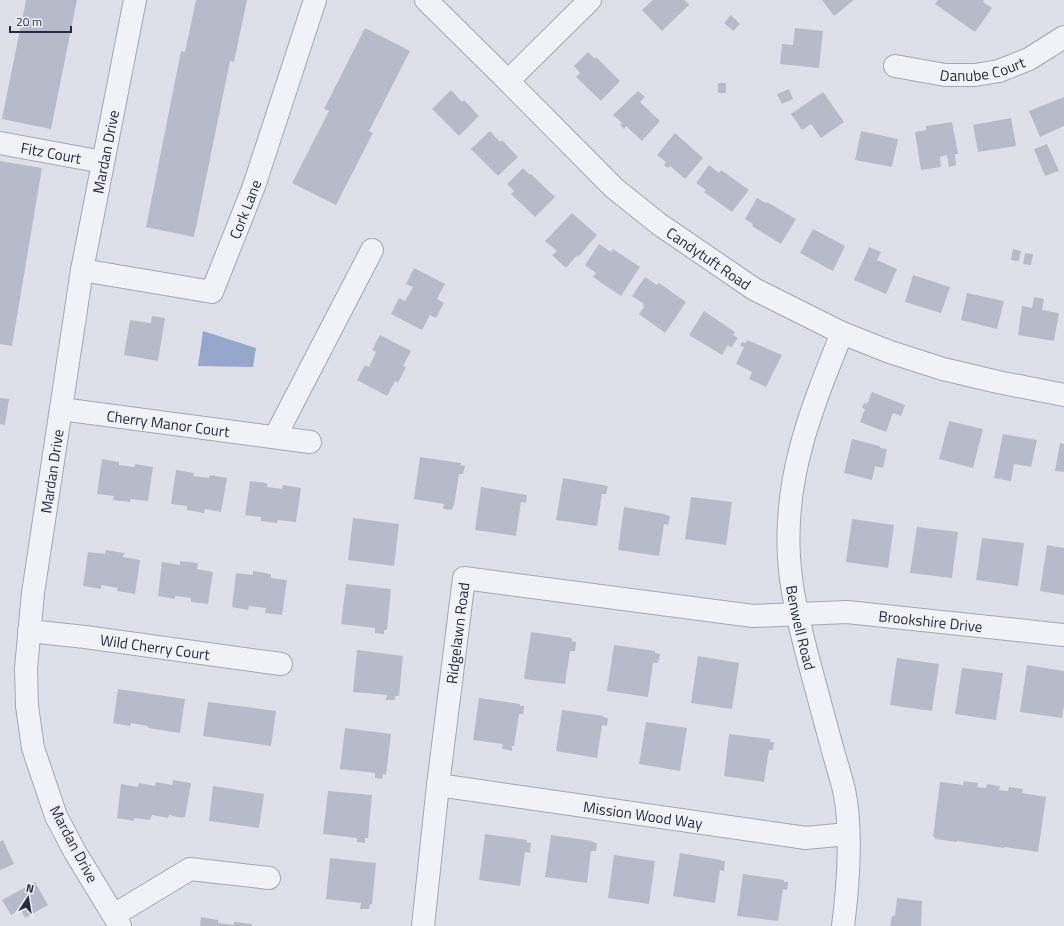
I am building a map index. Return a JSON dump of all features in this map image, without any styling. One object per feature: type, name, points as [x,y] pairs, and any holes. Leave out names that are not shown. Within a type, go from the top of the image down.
[{"type":"street","name":"Mardan Drive","points":[[117,921],[75,852],[56,816],[33,748],[27,706],[26,668],[33,593],[82,270],[135,0]]},
{"type":"street","name":"Cork Lane","points":[[82,270],[212,292],[254,186],[315,0]]},
{"type":"street","name":"Candytuft Road","points":[[426,0],[614,188],[659,224],[754,289],[842,333],[890,352],[943,369],[1064,395]]},
{"type":"street","points":[[508,81],[590,0]]},
{"type":"street","name":"Danube Court","points":[[894,66],[945,75],[974,75],[999,71],[1029,60],[1064,37]]},
{"type":"street","name":"Fitz Court","points":[[0,143],[102,162]]},
{"type":"street","points":[[275,437],[372,250]]},
{"type":"street","name":"Benwell Road","points":[[842,333],[803,435],[794,475],[789,515],[789,557],[796,614],[845,795],[848,834],[847,877],[843,926]]},
{"type":"street","name":"Cherry Manor Court","points":[[61,409],[310,442]]},
{"type":"street","name":"Ridgelawn Road","points":[[423,926],[438,785],[464,578],[753,616],[796,614]]},
{"type":"street","name":"Brookshire Drive","points":[[796,614],[847,612],[1064,635]]},
{"type":"street","name":"Wild Cherry Court","points":[[29,631],[85,637],[281,664]]},
{"type":"street","name":"Mission Wood Way","points":[[438,785],[806,838],[848,834]]},
{"type":"street","points":[[117,921],[190,869],[269,878]]},
{"type":"water","points":[[203,331],[256,348],[253,367],[198,366]]},
{"type":"building","points":[[26,0],[77,0],[51,129],[2,119]]},
{"type":"building","points":[[196,0],[247,0],[234,62],[230,61],[194,237],[146,227],[181,51],[185,52]]},
{"type":"building","points":[[653,0],[685,0],[689,5],[662,31],[642,10]]},
{"type":"building","points":[[822,0],[854,0],[834,16]]},
{"type":"building","points":[[938,0],[984,0],[983,2],[992,8],[975,32],[935,4]]},
{"type":"building","points":[[731,15],[740,24],[733,31],[724,23]]},
{"type":"building","points":[[365,28],[410,51],[369,131],[373,133],[336,205],[292,183],[329,111],[324,109]]},
{"type":"building","points":[[795,28],[823,31],[819,68],[780,64],[782,44],[793,45]]},
{"type":"building","points":[[588,52],[595,59],[596,57],[620,81],[601,101],[576,77],[580,73],[574,66]]},
{"type":"building","points":[[718,83],[726,83],[726,93],[718,93]]},
{"type":"building","points":[[789,89],[793,99],[782,104],[777,94]]},
{"type":"building","points":[[451,90],[462,102],[464,100],[479,116],[459,136],[432,109]]},
{"type":"building","points":[[638,91],[645,97],[640,102],[660,121],[642,141],[626,126],[624,129],[620,125],[622,123],[613,115]]},
{"type":"building","points":[[823,92],[844,122],[821,138],[811,124],[802,130],[791,114]]},
{"type":"building","points":[[1064,97],[1064,126],[1040,137],[1029,111]]},
{"type":"building","points":[[1011,118],[1016,146],[978,152],[973,125]]},
{"type":"building","points":[[952,122],[958,154],[955,154],[956,165],[949,167],[947,155],[940,157],[941,167],[921,170],[915,132],[926,130],[926,126]]},
{"type":"building","points":[[490,131],[500,142],[502,140],[518,157],[498,176],[471,149]]},
{"type":"building","points":[[861,131],[898,139],[892,167],[855,160]]},
{"type":"building","points":[[675,133],[703,158],[685,179],[670,166],[668,168],[664,165],[666,162],[657,155]]},
{"type":"building","points":[[1047,144],[1059,171],[1045,176],[1034,149]]},
{"type":"building","points":[[0,161],[42,168],[12,346],[0,344]]},
{"type":"building","points":[[709,165],[719,173],[721,170],[749,190],[732,212],[704,192],[706,190],[696,183]]},
{"type":"building","points":[[523,168],[555,197],[535,217],[511,194],[514,191],[507,184]]},
{"type":"building","points":[[757,198],[766,203],[767,202],[796,219],[781,244],[752,226],[753,224],[745,219]]},
{"type":"building","points":[[572,213],[597,235],[578,257],[577,255],[566,268],[552,255],[557,251],[545,241]]},
{"type":"building","points":[[813,229],[845,246],[833,271],[800,253]]},
{"type":"building","points":[[599,244],[611,252],[613,249],[640,267],[621,296],[593,277],[596,273],[585,265]]},
{"type":"building","points":[[869,247],[881,252],[877,260],[897,269],[886,294],[854,280]]},
{"type":"building","points":[[1013,249],[1021,251],[1019,261],[1011,260]]},
{"type":"building","points":[[1025,253],[1033,254],[1031,265],[1023,264]]},
{"type":"building","points":[[414,268],[445,284],[437,299],[444,303],[436,318],[430,315],[422,330],[391,314],[399,298],[405,301],[413,287],[406,284]]},
{"type":"building","points":[[913,275],[950,287],[941,313],[905,302]]},
{"type":"building","points":[[645,277],[657,285],[659,283],[686,302],[665,333],[639,314],[644,307],[642,306],[644,304],[632,296]]},
{"type":"building","points":[[967,293],[1004,301],[997,329],[961,320]]},
{"type":"building","points":[[1034,297],[1044,299],[1042,310],[1059,313],[1054,341],[1018,335],[1022,306],[1032,308]]},
{"type":"building","points":[[704,311],[735,332],[733,335],[738,338],[731,348],[728,345],[722,355],[689,335]]},
{"type":"building","points":[[152,316],[165,318],[158,361],[124,355],[130,320],[151,323]]},
{"type":"building","points":[[380,335],[411,351],[403,366],[406,367],[398,383],[395,381],[387,396],[357,380],[365,365],[369,367],[376,352],[372,350]]},
{"type":"building","points":[[747,340],[782,355],[766,387],[749,379],[752,372],[736,364],[744,347],[740,346],[742,342],[746,343]]},
{"type":"building","points":[[872,392],[905,405],[901,416],[893,413],[886,432],[860,422],[865,409],[862,408],[864,403],[867,404]]},
{"type":"building","points":[[0,398],[9,399],[5,425],[0,424]]},
{"type":"building","points":[[949,421],[983,429],[973,468],[939,459]]},
{"type":"building","points":[[1003,434],[1037,440],[1031,467],[1014,464],[1011,481],[994,478]]},
{"type":"building","points":[[852,439],[887,449],[883,468],[875,466],[872,480],[844,473]]},
{"type":"building","points":[[1060,443],[1064,444],[1064,472],[1055,471]]},
{"type":"building","points":[[420,457],[461,463],[461,465],[465,466],[463,474],[459,474],[452,510],[443,509],[444,504],[414,499]]},
{"type":"building","points":[[102,459],[119,462],[119,465],[135,467],[135,464],[153,467],[148,501],[130,499],[130,502],[113,500],[114,496],[97,494]]},
{"type":"building","points":[[176,470],[194,473],[193,476],[209,478],[210,475],[227,478],[221,512],[205,509],[204,513],[187,510],[187,506],[171,504]]},
{"type":"building","points":[[563,478],[608,486],[606,494],[602,494],[597,526],[556,520]]},
{"type":"building","points":[[250,481],[267,483],[267,487],[282,489],[283,485],[301,488],[296,522],[278,520],[277,523],[261,521],[261,517],[245,515]]},
{"type":"building","points":[[481,487],[527,495],[526,503],[521,502],[516,536],[475,530]]},
{"type":"building","points":[[691,497],[732,502],[726,545],[685,539]]},
{"type":"building","points":[[624,507],[670,516],[668,525],[664,524],[659,556],[618,550]]},
{"type":"building","points":[[353,518],[399,524],[394,566],[348,560]]},
{"type":"building","points":[[852,519],[894,525],[888,568],[846,562]]},
{"type":"building","points":[[917,527],[958,532],[952,578],[910,573]]},
{"type":"building","points":[[982,538],[1024,543],[1018,586],[976,580]]},
{"type":"building","points":[[1047,545],[1064,548],[1064,595],[1040,591]]},
{"type":"building","points":[[106,550],[124,553],[123,557],[140,560],[135,594],[117,591],[118,588],[101,585],[101,589],[83,586],[88,552],[105,554]]},
{"type":"building","points":[[180,561],[198,563],[197,569],[213,572],[208,604],[191,602],[191,598],[175,596],[175,599],[158,596],[162,562],[180,565]]},
{"type":"building","points":[[253,571],[271,574],[271,578],[287,580],[282,615],[265,613],[266,608],[249,606],[248,610],[232,607],[236,573],[253,575]]},
{"type":"building","points":[[346,584],[391,589],[387,630],[384,630],[384,634],[375,633],[375,628],[341,624]]},
{"type":"building","points":[[531,632],[572,638],[572,641],[576,642],[575,651],[570,651],[565,684],[524,679]]},
{"type":"building","points":[[614,645],[655,651],[655,653],[660,654],[658,663],[653,663],[648,697],[607,691]]},
{"type":"building","points":[[357,650],[403,656],[399,696],[395,696],[395,700],[386,700],[387,695],[353,692]]},
{"type":"building","points":[[698,656],[739,663],[732,709],[691,703]]},
{"type":"building","points":[[897,658],[939,664],[932,711],[890,705]]},
{"type":"building","points":[[1027,665],[1064,671],[1064,706],[1062,718],[1020,712]]},
{"type":"building","points":[[962,668],[1003,673],[996,720],[955,714]]},
{"type":"building","points":[[118,689],[185,699],[180,733],[148,728],[148,726],[131,723],[130,726],[113,723]]},
{"type":"building","points":[[479,698],[520,704],[520,706],[524,706],[523,714],[519,714],[512,751],[502,749],[503,744],[473,740]]},
{"type":"building","points":[[208,702],[276,711],[271,746],[203,736]]},
{"type":"building","points":[[562,710],[604,716],[603,717],[608,718],[607,726],[602,725],[597,758],[556,751]]},
{"type":"building","points":[[646,722],[687,728],[680,771],[639,764]]},
{"type":"building","points":[[345,728],[391,734],[386,775],[383,774],[382,779],[375,778],[375,773],[340,769]]},
{"type":"building","points":[[729,734],[770,739],[770,742],[774,742],[773,750],[769,750],[764,782],[724,776]]},
{"type":"building","points":[[173,780],[191,783],[185,817],[182,818],[169,815],[168,818],[152,815],[150,820],[134,818],[134,821],[117,818],[121,784],[138,787],[139,783],[155,786],[156,782],[172,785]]},
{"type":"building","points":[[964,781],[978,783],[977,787],[986,788],[987,784],[1000,786],[999,790],[1008,791],[1009,787],[1023,789],[1022,793],[1046,797],[1038,852],[935,839],[935,837],[933,837],[940,782],[963,785]]},
{"type":"building","points":[[213,786],[264,794],[259,828],[209,821]]},
{"type":"building","points":[[328,791],[372,795],[368,838],[365,838],[365,843],[357,842],[357,838],[323,834]]},
{"type":"building","points":[[485,834],[527,840],[526,842],[531,843],[530,853],[525,852],[520,886],[479,880]]},
{"type":"building","points":[[551,835],[593,841],[592,842],[597,843],[596,851],[591,851],[587,883],[545,877]]},
{"type":"building","points":[[3,840],[14,864],[0,870],[0,842]]},
{"type":"building","points":[[680,853],[725,861],[724,871],[720,870],[715,903],[673,896]]},
{"type":"building","points":[[614,855],[655,861],[649,904],[608,898]]},
{"type":"building","points":[[330,858],[376,863],[372,904],[370,904],[369,909],[360,909],[361,903],[326,899]]},
{"type":"building","points":[[743,874],[784,880],[784,882],[788,882],[787,890],[783,889],[778,921],[737,916]]},
{"type":"building","points":[[35,882],[48,905],[25,918],[21,910],[11,915],[2,900]]},
{"type":"building","points":[[897,898],[922,901],[921,926],[890,926],[892,916],[895,916]]},
{"type":"building","points":[[201,917],[218,920],[218,923],[234,925],[234,922],[252,924],[251,926],[200,926]]}]
